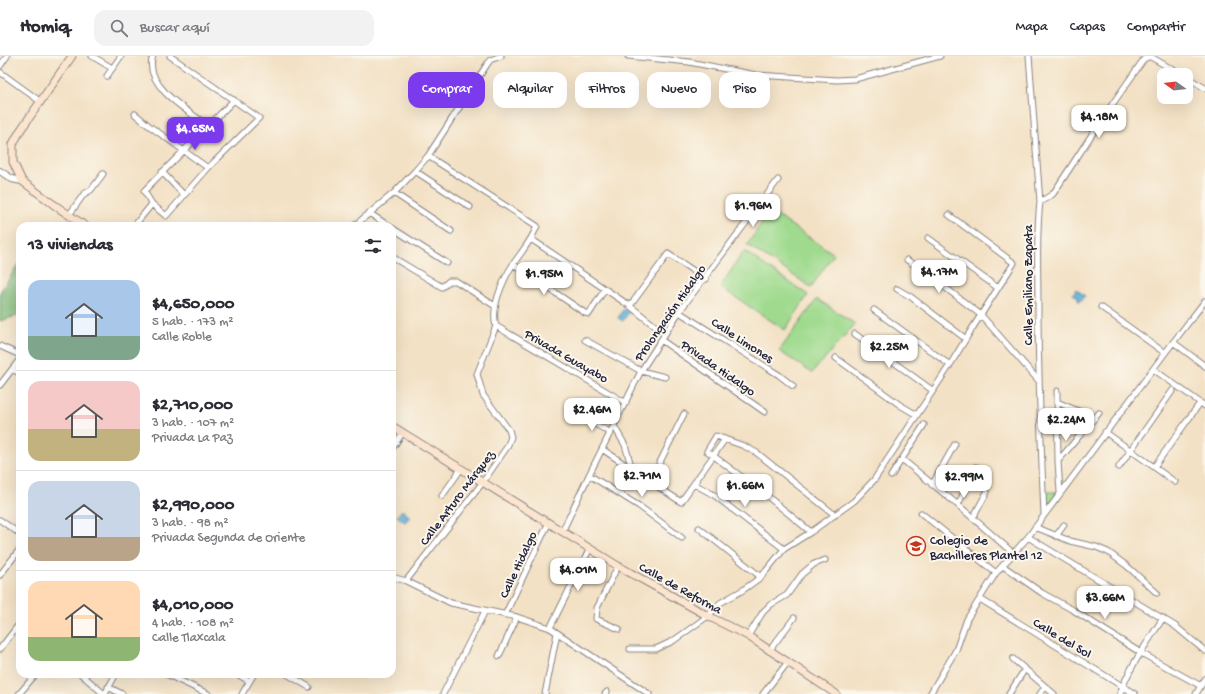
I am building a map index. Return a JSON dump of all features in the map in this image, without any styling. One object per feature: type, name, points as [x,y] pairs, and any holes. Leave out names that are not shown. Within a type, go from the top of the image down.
[{"type":"main road","points":[[72,56],[20,131],[13,144],[13,162],[22,181],[79,222]]},
{"type":"main road","name":"Calle de Reforma","points":[[396,428],[563,530],[618,566],[708,616],[748,636],[836,694]]},
{"type":"street","points":[[0,66],[7,56]]},
{"type":"street","points":[[92,56],[112,68]]},
{"type":"street","points":[[107,76],[122,56]]},
{"type":"street","points":[[153,56],[151,62],[157,83],[166,93],[209,126]]},
{"type":"street","points":[[170,56],[234,100],[259,118],[208,168],[166,216],[152,204],[144,191],[234,100]]},
{"type":"street","points":[[359,222],[394,193],[428,156],[490,60],[501,56]]},
{"type":"street","points":[[628,56],[689,62],[756,75],[837,80],[855,79],[940,56]]},
{"type":"street","name":"Calle Emiliano Zapata","points":[[1029,56],[1040,202],[1038,250],[1038,381],[1044,515]]},
{"type":"street","points":[[1040,202],[1053,194],[1102,119],[1144,59],[1151,57],[1170,68]]},
{"type":"street","points":[[0,72],[41,102]]},
{"type":"street","points":[[1193,81],[1205,88]]},
{"type":"street","points":[[134,114],[208,168]]},
{"type":"street","name":"Calle Arturo Márquez","points":[[406,581],[483,482],[507,447],[511,437],[509,430],[483,395],[477,374],[496,326],[494,320],[495,306],[502,283],[536,231],[537,226],[428,156]]},
{"type":"street","points":[[0,171],[12,179],[22,181]]},
{"type":"street","points":[[415,171],[470,208]]},
{"type":"street","points":[[162,172],[184,195]]},
{"type":"street","points":[[69,215],[84,194],[91,190],[103,174]]},
{"type":"street","name":"Prolongación Hidalgo","points":[[563,530],[641,371],[679,312],[778,180]]},
{"type":"street","points":[[394,193],[451,231]]},
{"type":"street","points":[[137,222],[152,204]]},
{"type":"street","points":[[369,213],[383,222]]},
{"type":"street","points":[[630,649],[656,649],[673,641],[708,616],[720,603],[743,590],[761,577],[784,549],[811,532],[854,501],[874,480],[932,390],[950,365],[1014,263],[949,215]]},
{"type":"street","points":[[396,231],[447,263]]},
{"type":"street","points":[[928,238],[998,288]]},
{"type":"street","points":[[531,239],[630,306],[665,334]]},
{"type":"street","points":[[630,306],[668,254],[706,278]]},
{"type":"street","points":[[396,259],[442,288],[449,280],[456,280],[495,306]]},
{"type":"street","points":[[907,260],[981,315],[1038,381]]},
{"type":"street","points":[[513,264],[585,313],[589,314],[605,289]]},
{"type":"street","points":[[897,289],[911,297],[966,339]]},
{"type":"street","points":[[930,694],[956,650],[967,619],[996,573],[1028,537],[1060,492],[1205,301]]},
{"type":"street","points":[[1101,307],[1165,353]]},
{"type":"street","points":[[874,310],[950,365]]},
{"type":"street","name":"Calle Limones","points":[[679,312],[779,375],[793,386]]},
{"type":"street","name":"Privada Guayabo","points":[[496,326],[626,403]]},
{"type":"street","points":[[856,334],[932,390]]},
{"type":"street","points":[[585,340],[641,371],[665,376]]},
{"type":"street","name":"Privada Hidalgo","points":[[661,340],[765,412]]},
{"type":"street","points":[[1173,342],[1205,366]]},
{"type":"street","points":[[0,346],[16,353]]},
{"type":"street","points":[[836,358],[900,405],[917,415]]},
{"type":"street","points":[[0,385],[16,365]]},
{"type":"street","points":[[1153,370],[1203,405],[1154,467]]},
{"type":"street","points":[[1119,467],[1173,390]]},
{"type":"street","points":[[1057,391],[1060,492]]},
{"type":"street","points":[[1057,402],[1095,418]]},
{"type":"street","points":[[1058,461],[1099,413]]},
{"type":"street","points":[[650,482],[684,414]]},
{"type":"street","points":[[581,416],[610,433]]},
{"type":"street","points":[[891,476],[903,460],[924,425]]},
{"type":"street","points":[[614,426],[626,445],[632,469]]},
{"type":"street","points":[[396,443],[403,432]]},
{"type":"street","points":[[1106,432],[1175,482]]},
{"type":"street","points":[[811,532],[762,492],[707,451],[716,436],[744,446],[757,453],[835,515]]},
{"type":"street","points":[[602,449],[681,502],[725,439]]},
{"type":"street","points":[[932,485],[956,444]]},
{"type":"street","points":[[903,460],[1013,553]]},
{"type":"street","points":[[958,505],[976,467]]},
{"type":"street","points":[[442,496],[461,469]]},
{"type":"street","points":[[589,475],[639,506],[682,538]]},
{"type":"street","points":[[694,484],[714,495],[784,549]]},
{"type":"street","points":[[973,518],[987,492]]},
{"type":"street","points":[[921,512],[996,573]]},
{"type":"street","points":[[0,520],[16,531]]},
{"type":"street","name":"Calle Hidalgo","points":[[505,615],[549,522]]},
{"type":"street","points":[[1056,536],[1064,525]]},
{"type":"street","points":[[1035,527],[1070,541],[1096,547],[1108,552],[1127,566],[1157,593]]},
{"type":"street","points":[[699,528],[761,577]]},
{"type":"street","points":[[1028,537],[1163,618],[1205,651]]},
{"type":"street","points":[[550,628],[590,548]]},
{"type":"street","points":[[0,575],[16,554]]},
{"type":"street","points":[[748,636],[763,612],[770,605],[787,595],[802,574],[814,564],[825,560]]},
{"type":"street","points":[[618,566],[595,614],[596,619],[619,629]]},
{"type":"street","points":[[1003,566],[1042,592],[1141,652],[1201,686]]},
{"type":"street","points":[[396,578],[406,581],[451,603],[517,617],[550,628],[649,694]]},
{"type":"street","name":"Calle del Sol","points":[[980,599],[1135,694]]},
{"type":"street","points":[[443,694],[485,611]]},
{"type":"street","points":[[499,656],[517,617]]},
{"type":"street","points":[[769,651],[794,618]]},
{"type":"street","points":[[1120,694],[1141,652],[1163,618]]},
{"type":"street","points":[[0,649],[16,628]]},
{"type":"street","points":[[545,694],[557,633]]},
{"type":"street","points":[[1013,659],[1054,694]]},
{"type":"street","points":[[763,694],[788,662]]},
{"type":"street","points":[[1009,694],[1025,669]]},
{"type":"street","points":[[18,694],[32,678]]},
{"type":"street","points":[[86,678],[104,694],[114,678]]},
{"type":"street","points":[[174,678],[208,694]]},
{"type":"street","points":[[244,678],[249,681]]},
{"type":"street","points":[[242,694],[251,678]]},
{"type":"street","points":[[294,678],[309,687]]},
{"type":"street","points":[[1196,694],[1205,679]]},
{"type":"street","points":[[108,687],[122,694]]},
{"type":"street","points":[[1040,694],[1045,687]]},
{"type":"green space","points":[[770,211],[834,254],[811,287],[747,245]]},
{"type":"green space","points":[[744,251],[808,295],[785,330],[720,287]]},
{"type":"green space","points":[[16,268],[16,316],[0,321],[0,292]]},
{"type":"green space","points":[[817,299],[855,324],[812,373],[779,351]]},
{"type":"green space","points":[[1046,492],[1058,492],[1047,508]]},
{"type":"water","points":[[1076,289],[1085,296],[1080,301],[1078,301],[1078,297],[1073,294]]},
{"type":"water","points":[[624,308],[629,311],[623,321],[618,318]]},
{"type":"water","points":[[402,510],[410,517],[405,522],[397,516]]},
{"type":"place","name":"Colegio de Bachilleres Plantel 12","points":[[916,546]]}]
